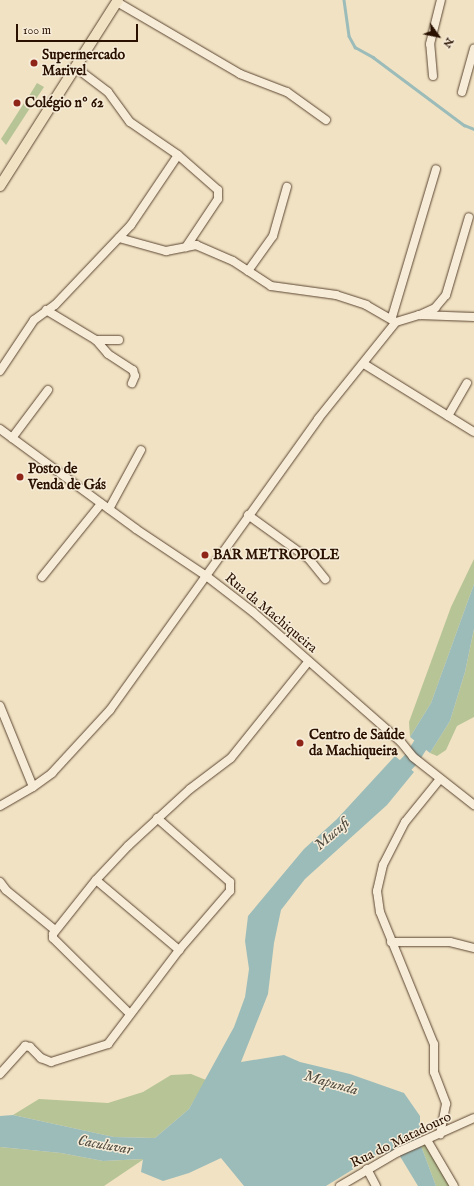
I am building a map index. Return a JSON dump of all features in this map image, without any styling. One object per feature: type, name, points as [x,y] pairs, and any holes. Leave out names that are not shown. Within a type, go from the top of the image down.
[{"type":"main road","points":[[0,186],[118,1]]},
{"type":"street","points":[[433,76],[430,44],[441,0]]},
{"type":"street","points":[[118,1],[246,77],[287,92],[326,120]]},
{"type":"street","points":[[462,92],[474,49]]},
{"type":"street","points":[[75,67],[108,92],[130,122],[178,155],[218,190],[218,199],[185,248]]},
{"type":"street","points":[[0,371],[34,320],[55,305],[119,238],[178,155]]},
{"type":"street","points":[[0,806],[34,787],[76,749],[110,710],[205,575],[318,419],[364,364],[394,319],[436,169]]},
{"type":"street","points":[[248,271],[273,236],[287,187]]},
{"type":"street","points":[[419,315],[435,308],[446,295],[469,217]]},
{"type":"street","points":[[119,238],[166,251],[196,245],[248,271],[271,286],[336,295],[366,305],[394,319],[419,315],[474,317]]},
{"type":"street","points":[[46,310],[96,340],[108,354],[133,370],[135,376],[132,383]]},
{"type":"street","points":[[96,340],[119,340]]},
{"type":"street","points":[[364,364],[474,432]]},
{"type":"street","points":[[448,416],[467,383]]},
{"type":"street","points":[[12,438],[48,390]]},
{"type":"street","name":"Rua da Machiqueira","points":[[0,429],[101,504],[205,575],[309,661],[401,742],[422,765],[474,805]]},
{"type":"street","points":[[109,509],[140,450]]},
{"type":"street","points":[[42,577],[101,504]]},
{"type":"street","points":[[248,515],[309,558],[325,579]]},
{"type":"street","points":[[130,1014],[53,938],[55,930],[96,880],[157,818],[231,758],[309,661]]},
{"type":"street","points":[[0,706],[34,787]]},
{"type":"street","points":[[440,779],[405,822],[383,865],[377,891],[380,912],[391,942],[434,1044],[434,1072],[446,1104],[440,1134]]},
{"type":"street","points":[[0,1074],[25,1046],[30,1047],[41,1058],[51,1062],[108,1044],[121,1030],[130,1014],[179,950],[230,891],[231,886],[157,818]]},
{"type":"street","points":[[96,880],[179,950]]},
{"type":"street","points":[[0,882],[6,890],[55,930]]},
{"type":"street","points":[[391,942],[450,942],[474,948]]},
{"type":"street","name":"Rua do Matadouro","points":[[340,1186],[398,1152],[474,1118]]},
{"type":"street","points":[[424,1141],[454,1186]]},
{"type":"street","points":[[367,1169],[376,1186]]},
{"type":"green space","points":[[37,83],[44,87],[34,102],[29,96]]},
{"type":"green space","points":[[24,103],[32,105],[6,145],[1,139]]},
{"type":"green space","points":[[474,559],[474,584],[431,703],[410,737],[409,722],[451,607]]},
{"type":"green space","points":[[474,629],[474,717],[457,726],[446,750],[437,756],[430,753],[450,721],[465,672]]},
{"type":"green space","points":[[191,1074],[206,1080],[189,1109],[155,1138],[114,1137],[13,1115],[39,1099],[108,1103],[143,1092],[171,1075]]},
{"type":"green space","points":[[427,1140],[454,1186],[436,1186],[420,1143]]},
{"type":"green space","points":[[0,1147],[61,1153],[103,1161],[144,1159],[104,1186],[0,1186]]},
{"type":"water","points":[[474,584],[474,629],[465,672],[450,721],[430,753],[410,737],[431,703]]},
{"type":"water","points":[[395,756],[414,772],[387,805],[305,879],[281,910],[274,943],[268,994],[241,1062],[284,1055],[300,1062],[350,1074],[404,1093],[420,1116],[420,1143],[436,1186],[418,1186],[398,1153],[378,1154],[326,1186],[244,1186],[221,1158],[189,1173],[163,1181],[141,1172],[143,1159],[103,1161],[61,1153],[0,1147],[0,1116],[13,1115],[114,1137],[155,1138],[189,1109],[234,1027],[245,997],[249,969],[245,941],[248,916],[304,849],[337,819]]},
{"type":"waterway","points":[[344,0],[349,36],[355,47],[373,57],[464,125],[474,129]]},
{"type":"waterway","name":"Mucufi","points":[[391,779],[412,757],[431,727]]},
{"type":"place","name":"Supermercado Marivel","points":[[34,63]]},
{"type":"place","name":"Colégio nº 62","points":[[17,103]]},
{"type":"place","name":"Posto de Venda de Gás","points":[[20,477]]},
{"type":"place","name":"BAR METROPOLE","points":[[205,555]]},
{"type":"place","name":"Centro de Saúde da Machiqueira","points":[[300,743]]},
{"type":"water label","name":"Mapunda","points":[[331,1083]]},
{"type":"water label","name":"Caculuvar","points":[[105,1145]]}]
